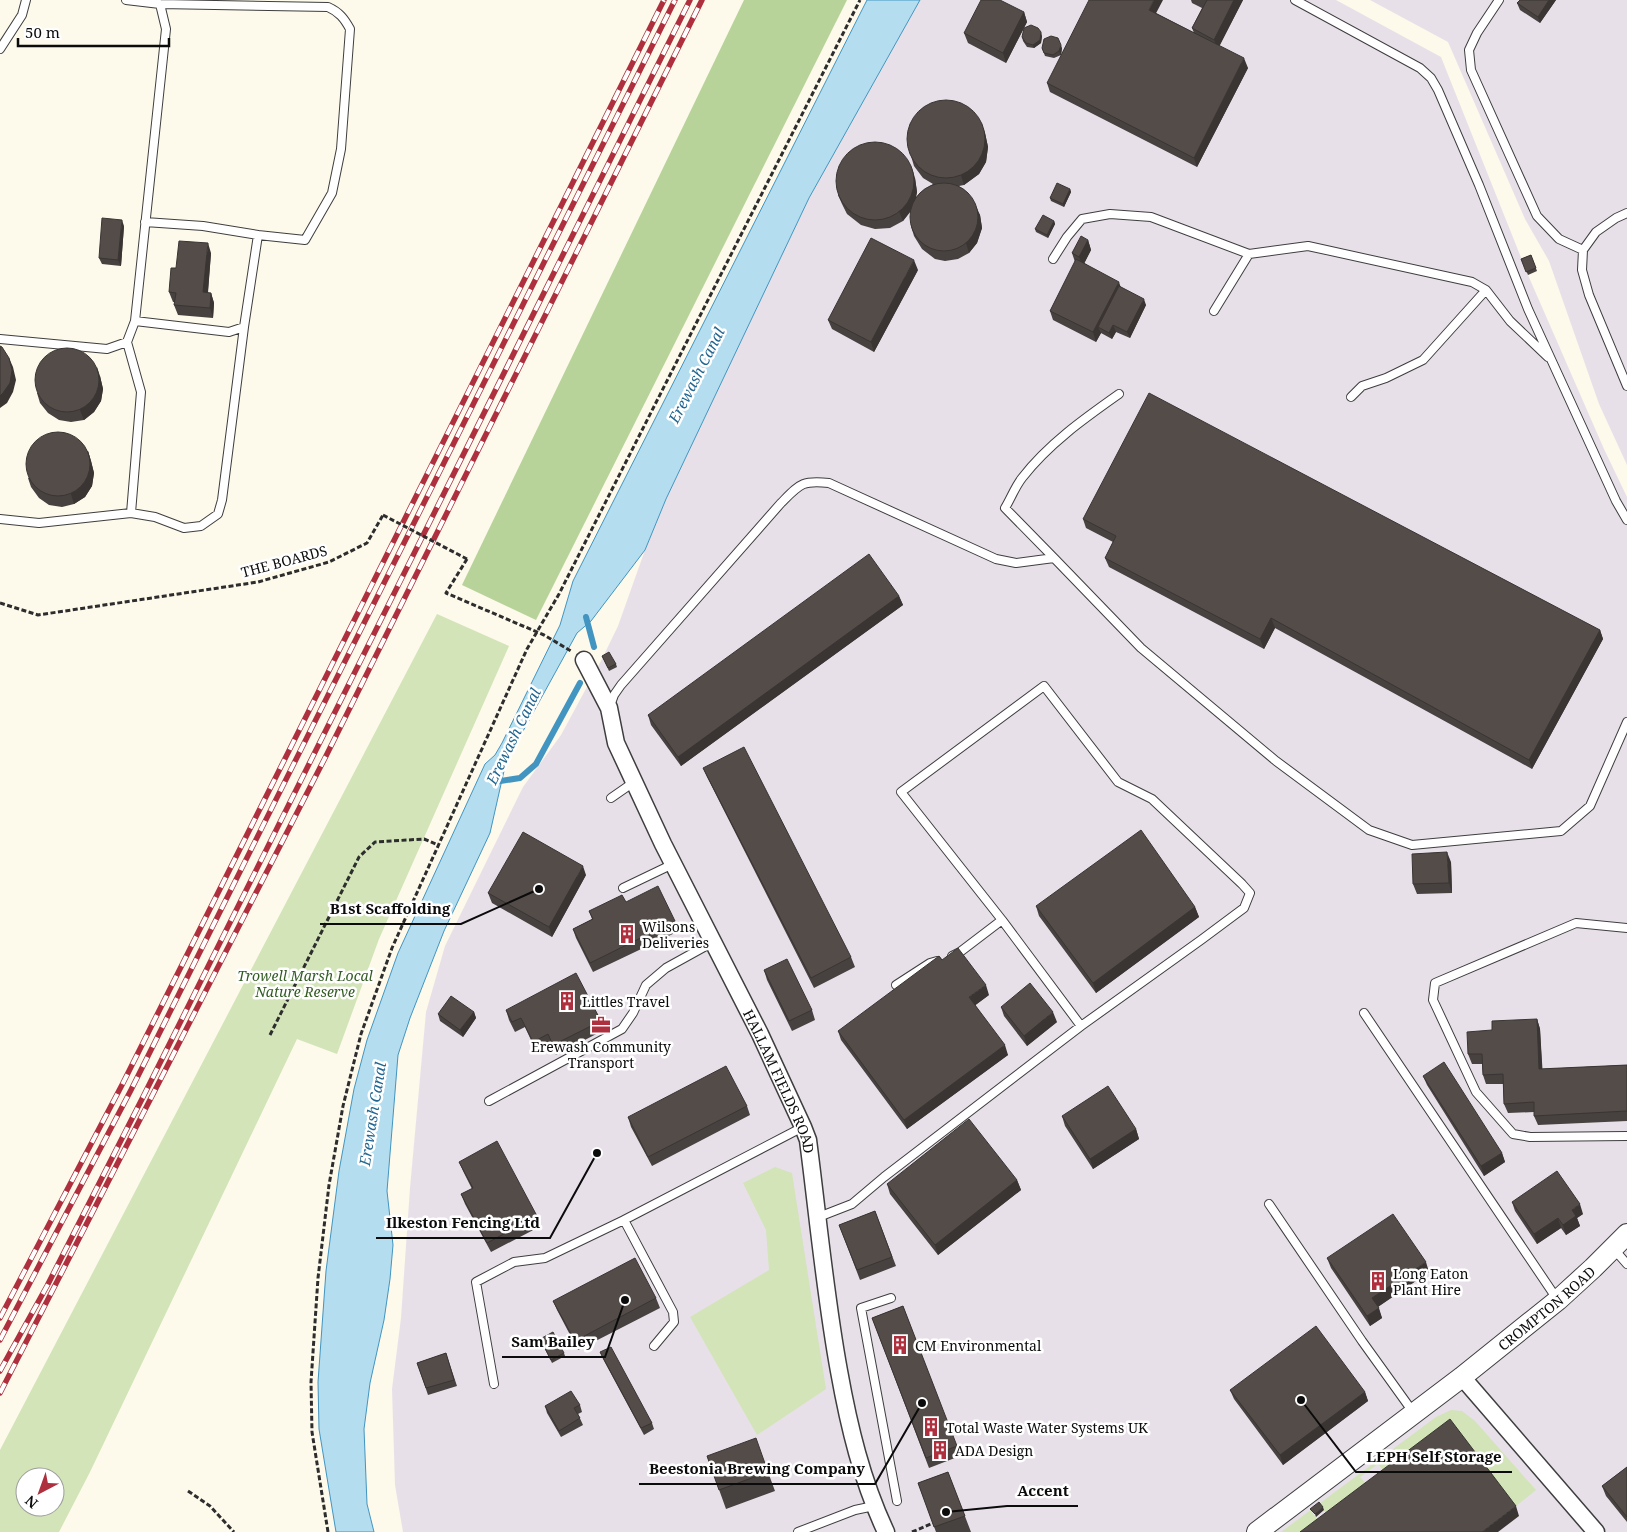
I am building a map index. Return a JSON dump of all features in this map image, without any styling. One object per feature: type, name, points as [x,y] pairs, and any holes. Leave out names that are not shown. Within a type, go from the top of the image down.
[{"type":"street","name":"HALLAM FIELDS ROAD","points":[[579,656],[609,708],[616,743],[634,782],[673,864],[760,1034],[803,1127],[809,1149],[816,1218],[832,1334],[844,1402],[853,1440],[874,1506],[886,1532]]},
{"type":"street","name":"CROMPTON ROAD","points":[[1257,1532],[1462,1377],[1558,1300],[1627,1234]]},
{"type":"street","points":[[1462,1377],[1596,1532]]},
{"type":"lane","points":[[0,49],[22,15],[26,0]]},
{"type":"lane","points":[[126,0],[160,4],[328,7],[337,11],[350,29],[341,149],[332,193],[305,240],[203,226],[144,222]]},
{"type":"lane","points":[[1295,0],[1413,63],[1432,78],[1464,149],[1528,309],[1616,501],[1627,520]]},
{"type":"lane","points":[[1499,0],[1477,33],[1469,50],[1471,70],[1537,216],[1559,239],[1584,250]]},
{"type":"lane","points":[[131,513],[141,392],[128,342],[135,321],[144,222],[166,29],[160,4]]},
{"type":"lane","points":[[1627,213],[1596,232],[1584,250],[1582,270],[1589,295],[1627,386]]},
{"type":"lane","points":[[1053,259],[1067,237],[1082,219],[1110,214],[1150,217],[1249,254],[1308,246],[1472,282],[1486,290],[1510,320],[1551,360]]},
{"type":"lane","points":[[0,519],[38,523],[131,513],[154,516],[184,528],[201,526],[218,514],[222,500],[258,235]]},
{"type":"lane","points":[[1214,311],[1249,254]]},
{"type":"lane","points":[[1351,398],[1362,386],[1386,378],[1423,360],[1486,290]]},
{"type":"lane","points":[[135,321],[228,332],[244,327]]},
{"type":"lane","points":[[0,339],[107,349],[128,342]]},
{"type":"lane","points":[[1119,394],[1089,415],[1049,450],[1022,478],[1005,508],[1141,648],[1276,761],[1369,830],[1412,845],[1561,831],[1590,806],[1627,722]]},
{"type":"lane","points":[[609,708],[614,695],[621,685],[775,510],[795,489],[809,481],[829,483],[996,559],[1016,563],[1054,558]]},
{"type":"lane","points":[[816,1218],[852,1204],[884,1177],[1081,1026],[1244,908],[1250,893],[1242,884],[1152,799],[1118,782],[1044,686],[901,792],[1002,920],[1081,1026]]},
{"type":"lane","points":[[611,798],[634,782]]},
{"type":"lane","points":[[622,888],[673,864]]},
{"type":"lane","points":[[896,985],[930,963],[945,960],[960,952],[1002,920]]},
{"type":"lane","points":[[1627,928],[1576,923],[1435,983],[1433,1000],[1476,1092],[1513,1134],[1530,1137],[1627,1136]]},
{"type":"lane","points":[[489,1101],[622,1028],[634,1013],[646,985],[666,968],[713,942]]},
{"type":"lane","points":[[1364,1013],[1558,1300]]},
{"type":"lane","points":[[494,1384],[476,1282],[514,1262],[545,1258],[624,1220],[803,1127]]},
{"type":"lane","points":[[1269,1204],[1362,1341],[1414,1413]]},
{"type":"lane","points":[[624,1220],[673,1312],[674,1322],[654,1346]]},
{"type":"lane","points":[[1613,1248],[1627,1264]]},
{"type":"lane","points":[[891,1298],[860,1308],[898,1501]]},
{"type":"lane","points":[[798,1532],[856,1510],[874,1506]]},
{"type":"path","points":[[328,1532],[312,1432],[311,1382],[318,1278],[328,1185],[343,1106],[361,1034],[392,948],[527,649],[538,633],[860,0]]},
{"type":"path","name":"THE BOARDS","points":[[0,603],[38,615],[258,582],[330,562],[367,543],[383,515],[467,559],[446,593],[538,633]]},
{"type":"path","points":[[538,633],[579,656]]},
{"type":"path","points":[[270,1035],[360,857],[376,842],[424,839],[438,846]]},
{"type":"path","points":[[188,1491],[210,1506],[234,1532]]},
{"type":"path","points":[[912,1532],[933,1523]]},
{"type":"shaded area","points":[[920,0],[1336,0],[1441,57],[1528,275],[1627,497],[1627,1532],[403,1532],[395,1485],[392,1389],[401,1318],[410,1188],[426,1012],[445,946],[523,787],[561,735],[602,659],[618,626],[645,550],[666,499],[809,198]]},
{"type":"shaded area","points":[[1370,0],[1627,0],[1627,465],[1599,404],[1549,261],[1525,219],[1448,42]]},
{"type":"green space","points":[[744,0],[847,0],[536,620],[462,585]]},
{"type":"green space","name":"Trowell Marsh Local Nature Reserve","points":[[437,614],[509,646],[379,939],[337,1054],[297,1039],[90,1472],[59,1532],[0,1532],[0,1450]]},
{"type":"green space","points":[[775,1167],[792,1173],[826,1389],[757,1435],[690,1317],[769,1270],[766,1230],[743,1183]]},
{"type":"green space","points":[[1451,1410],[1462,1411],[1475,1421],[1536,1490],[1515,1507],[1384,1471],[1378,1464],[1360,1477],[1367,1485],[1327,1514],[1320,1506],[1312,1512],[1318,1520],[1305,1532],[1281,1532],[1436,1417]]},
{"type":"water","name":"Erewash Canal","points":[[867,0],[920,0],[809,198],[666,499],[645,550],[591,621],[577,633],[506,762],[490,833],[444,931],[410,1018],[398,1055],[387,1191],[393,1245],[390,1279],[384,1320],[370,1383],[364,1429],[367,1504],[374,1532],[336,1532],[319,1429],[318,1382],[326,1271],[339,1171],[354,1089],[367,1040],[398,953],[485,764],[495,755],[502,743],[560,625],[573,581]]},
{"type":"building","points":[[981,0],[1000,0],[1024,12],[1003,53],[964,33]]},
{"type":"building","points":[[1089,0],[1154,0],[1149,10],[1244,58],[1194,158],[1047,83]]},
{"type":"building","points":[[1207,0],[1234,0],[1214,40],[1192,28]]},
{"type":"building","points":[[1520,0],[1549,0],[1538,17],[1517,3]]},
{"type":"building","points":[[1031,25],[1038,28],[1041,32],[1040,40],[1033,45],[1026,43],[1022,37],[1024,28]]},
{"type":"building","points":[[1051,36],[1058,38],[1061,45],[1059,51],[1053,55],[1044,53],[1042,48],[1044,39]]},
{"type":"building","points":[[946,100],[961,103],[973,112],[982,124],[985,139],[982,154],[973,166],[961,175],[946,178],[931,175],[919,166],[910,154],[907,139],[910,124],[919,112],[931,103]]},
{"type":"building","points":[[875,142],[890,145],[902,154],[911,166],[914,181],[911,196],[902,208],[890,217],[875,220],[860,217],[848,208],[839,196],[836,181],[839,166],[848,154],[860,145]]},
{"type":"building","points":[[944,183],[957,186],[968,193],[975,204],[978,217],[975,230],[968,241],[957,248],[944,251],[931,248],[920,241],[913,230],[910,217],[913,204],[920,193],[931,186]]},
{"type":"building","points":[[1057,183],[1070,189],[1063,204],[1050,198]]},
{"type":"building","points":[[1043,215],[1054,221],[1047,235],[1035,229]]},
{"type":"building","points":[[102,218],[122,220],[118,260],[99,258]]},
{"type":"building","points":[[1081,236],[1088,240],[1079,257],[1072,253]]},
{"type":"building","points":[[871,238],[914,260],[871,342],[828,320]]},
{"type":"building","points":[[179,241],[208,243],[203,292],[211,293],[210,308],[174,305],[176,293],[169,292],[171,268],[176,268]]},
{"type":"building","points":[[1531,255],[1536,268],[1526,272],[1521,259]]},
{"type":"building","points":[[1076,259],[1119,282],[1093,332],[1050,311]]},
{"type":"building","points":[[1119,286],[1144,299],[1127,332],[1113,325],[1109,333],[1098,327]]},
{"type":"building","points":[[0,346],[9,358],[12,370],[10,383],[0,396]]},
{"type":"building","points":[[61,348],[73,348],[90,357],[97,368],[99,380],[97,392],[90,403],[73,412],[61,412],[49,407],[40,398],[35,386],[35,374],[40,362],[49,353]]},
{"type":"building","points":[[1149,393],[1600,630],[1529,760],[1271,618],[1260,639],[1105,558],[1116,536],[1083,519]]},
{"type":"building","points":[[52,432],[64,432],[81,441],[88,452],[90,464],[88,476],[81,487],[64,496],[52,496],[40,491],[31,482],[26,470],[26,458],[31,446],[40,437]]},
{"type":"building","points":[[869,554],[899,596],[678,757],[648,715]]},
{"type":"building","points":[[609,652],[616,664],[608,668],[602,656]]},
{"type":"building","points":[[744,747],[851,957],[811,978],[703,768]]},
{"type":"building","points":[[1141,830],[1195,907],[1093,983],[1036,906]]},
{"type":"building","points":[[523,832],[583,866],[549,927],[488,893]]},
{"type":"building","points":[[1447,852],[1449,883],[1413,884],[1412,854]]},
{"type":"building","name":"Wilsons Deliveries","points":[[658,886],[675,921],[590,963],[573,929],[593,919],[589,911],[622,895],[626,902]]},
{"type":"building","points":[[958,948],[986,985],[969,997],[1005,1045],[904,1120],[838,1031],[939,956],[942,960]]},
{"type":"building","points":[[787,959],[812,1010],[789,1021],[764,970]]},
{"type":"building","name":"Littles Travel","points":[[576,973],[601,1021],[553,1045],[548,1034],[533,1042],[521,1018],[512,1022],[506,1010]]},
{"type":"building","points":[[1030,983],[1053,1012],[1024,1036],[1001,1007]]},
{"type":"building","points":[[451,996],[474,1012],[460,1030],[438,1014]]},
{"type":"building","points":[[1537,1019],[1539,1069],[1627,1065],[1627,1111],[1534,1116],[1534,1102],[1504,1104],[1503,1074],[1483,1075],[1482,1054],[1468,1054],[1467,1032],[1492,1030],[1492,1021]]},
{"type":"building","points":[[1444,1062],[1502,1153],[1481,1166],[1423,1076]]},
{"type":"building","points":[[726,1066],[747,1106],[648,1157],[628,1117]]},
{"type":"building","points":[[1108,1086],[1136,1129],[1090,1159],[1062,1116]]},
{"type":"building","points":[[969,1119],[1017,1180],[935,1245],[887,1184]]},
{"type":"building","points":[[497,1141],[537,1216],[487,1243],[461,1194],[473,1188],[459,1162]]},
{"type":"building","points":[[1557,1171],[1580,1204],[1572,1210],[1576,1216],[1563,1225],[1558,1218],[1534,1234],[1512,1202]]},
{"type":"building","points":[[875,1211],[892,1257],[857,1270],[839,1225]]},
{"type":"building","name":"Long Eaton Plant Hire","points":[[1393,1214],[1426,1262],[1372,1298],[1379,1308],[1367,1316],[1327,1258]]},
{"type":"building","points":[[635,1258],[656,1298],[575,1341],[553,1301]]},
{"type":"building","points":[[903,1306],[957,1446],[926,1458],[872,1318]]},
{"type":"building","points":[[1316,1326],[1365,1392],[1280,1455],[1230,1390]]},
{"type":"building","points":[[553,1332],[564,1353],[551,1360],[540,1339]]},
{"type":"building","points":[[611,1347],[652,1423],[641,1428],[600,1352]]},
{"type":"building","points":[[446,1353],[454,1380],[426,1388],[417,1363]]},
{"type":"building","points":[[571,1391],[580,1405],[574,1408],[580,1418],[559,1431],[545,1406]]},
{"type":"building","points":[[1450,1419],[1516,1506],[1482,1532],[1300,1532]]},
{"type":"building","points":[[756,1438],[768,1472],[719,1490],[707,1456]]},
{"type":"building","points":[[1627,1467],[1627,1517],[1602,1486]]},
{"type":"building","points":[[948,1472],[965,1516],[934,1527],[918,1483]]},
{"type":"building","points":[[1319,1502],[1323,1507],[1315,1514],[1310,1509]]},
{"type":"waterway","points":[[586,617],[594,647]]},
{"type":"waterway","name":"Erewash Canal","points":[[494,782],[520,778],[536,764],[580,683]]},
{"type":"railway","points":[[0,1318],[123,1083],[664,0]]},
{"type":"railway","points":[[0,1340],[131,1090],[675,0]]},
{"type":"railway","points":[[0,1371],[47,1286],[143,1097],[690,0]]},
{"type":"railway","points":[[0,1393],[326,756],[702,0]]},
{"type":"place","name":"B1st Scaffolding","points":[[539,889]]},
{"type":"place","name":"Wilsons Deliveries","points":[[627,934]]},
{"type":"place","name":"Littles Travel","points":[[567,1001]]},
{"type":"place","name":"Erewash Community Transport","points":[[601,1025]]},
{"type":"place","name":"Ilkeston Fencing Ltd","points":[[597,1153]]},
{"type":"place","name":"Long Eaton Plant Hire","points":[[1378,1281]]},
{"type":"place","name":"Sam Bailey","points":[[625,1300]]},
{"type":"place","name":"CM Environmental","points":[[900,1345]]},
{"type":"place","name":"LEPH Self Storage","points":[[1301,1400]]},
{"type":"place","name":"Beestonia Brewing Company","points":[[922,1403]]},
{"type":"place","name":"Total Waste Water Systems UK","points":[[931,1427]]},
{"type":"place","name":"ADA Design","points":[[940,1450]]},
{"type":"place","name":"Accent","points":[[946,1512]]}]
